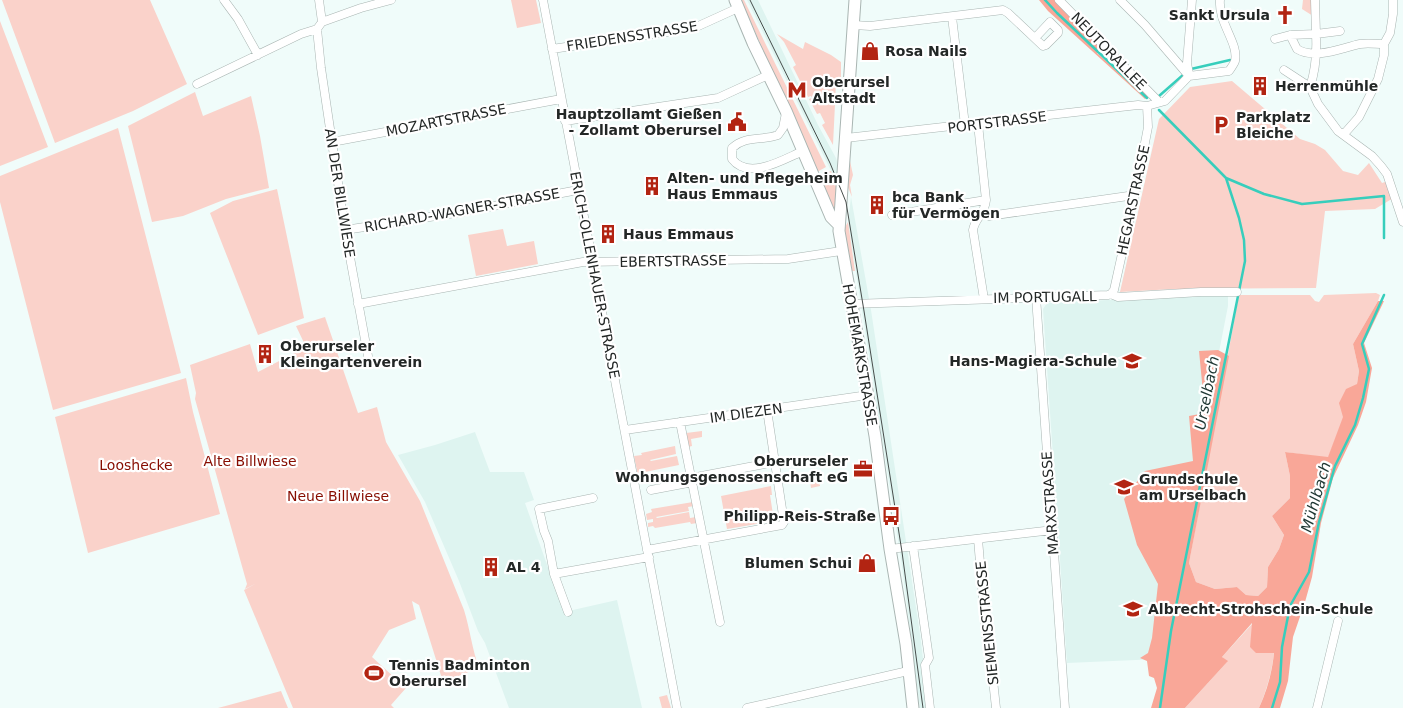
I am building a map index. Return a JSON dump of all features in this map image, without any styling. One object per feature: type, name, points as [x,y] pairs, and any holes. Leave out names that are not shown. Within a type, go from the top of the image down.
[{"type":"street","points":[[224,0],[238,19],[258,55]]},
{"type":"street","name":"AN DER BILLWIESE","points":[[319,0],[321,68],[345,230],[368,356]]},
{"type":"street","points":[[197,84],[301,34],[361,8],[391,0]]},
{"type":"street","name":"ERICH-OLLENHAUER-STRASSE","points":[[543,0],[677,708]]},
{"type":"street","name":"HOHEMARKSTRASSE","points":[[855,0],[839,225],[868,395],[890,550],[906,644],[913,708]]},
{"type":"street","name":"NEUTORALLEE","points":[[1059,0],[1159,102]]},
{"type":"street","points":[[1189,76],[1187,62],[1192,0]]},
{"type":"street","points":[[1189,76],[1229,71],[1235,58],[1232,41],[1220,16],[1220,0]]},
{"type":"street","points":[[1310,87],[1317,53],[1315,0]]},
{"type":"street","points":[[1344,134],[1358,117],[1378,78],[1382,66],[1384,44],[1390,33],[1393,0]]},
{"type":"street","points":[[1122,1],[1189,76]]},
{"type":"street","points":[[737,4],[786,111],[831,217],[839,225]]},
{"type":"street","name":"FRIEDENSSTRASSE","points":[[552,49],[694,28],[737,4]]},
{"type":"street","points":[[854,25],[870,26],[1003,10],[1035,38]]},
{"type":"street","points":[[952,17],[965,125]]},
{"type":"street","points":[[1274,39],[1290,35],[1340,31]]},
{"type":"street","points":[[1290,35],[1297,49],[1307,53],[1317,53],[1362,44],[1384,44]]},
{"type":"street","points":[[1284,70],[1310,87],[1318,104],[1338,131],[1372,156],[1381,166],[1387,174],[1403,222]]},
{"type":"street","points":[[565,121],[718,98],[768,75]]},
{"type":"street","name":"PORTSTRASSE","points":[[846,138],[1138,105],[1147,106],[1165,101],[1189,76]]},
{"type":"street","name":"MOZARTSTRASSE","points":[[332,142],[561,98]]},
{"type":"street","name":"HEGARSTRASSE","points":[[1111,294],[1114,290],[1135,195],[1148,127],[1147,106]]},
{"type":"street","points":[[786,111],[782,128],[778,135],[738,142],[732,148],[732,159],[741,167],[760,168],[803,150]]},
{"type":"street","points":[[978,124],[986,200],[985,208],[974,224],[973,230],[984,298]]},
{"type":"street","name":"RICHARD-WAGNER-STRASSE","points":[[345,230],[462,212],[578,190]]},
{"type":"street","points":[[982,214],[989,216],[1135,195]]},
{"type":"street","points":[[892,215],[986,200]]},
{"type":"street","name":"EBERTSTRASSE","points":[[358,304],[583,262],[772,260],[842,251]]},
{"type":"street","name":"IM PORTUGALL","points":[[852,304],[1111,294],[1118,296],[1237,292]]},
{"type":"street","name":"MARXSTRASSE","points":[[1036,297],[1065,708]]},
{"type":"street","name":"IM DIEZEN","points":[[625,430],[868,395]]},
{"type":"street","points":[[554,574],[704,540],[782,525],[784,522],[767,410]]},
{"type":"street","points":[[680,422],[720,622]]},
{"type":"street","points":[[651,490],[775,462]]},
{"type":"street","points":[[568,612],[554,574],[548,541],[539,509],[593,498]]},
{"type":"street","points":[[890,550],[1052,530]]},
{"type":"street","name":"SIEMENSSTRASSE","points":[[978,538],[987,645],[990,652],[996,708]]},
{"type":"street","points":[[913,546],[929,658],[925,665],[930,708]]},
{"type":"street","points":[[1318,708],[1338,621]]},
{"type":"street","points":[[747,708],[908,671]]},
{"type":"shaded area","points":[[747,0],[758,0],[818,125],[836,158],[839,167],[837,183]]},
{"type":"shaded area","points":[[1039,0],[1055,0],[1102,48],[1097,53],[1121,74],[1124,71],[1149,96],[1145,99],[1048,11]]},
{"type":"shaded area","points":[[851,197],[871,310],[920,634],[929,708],[920,708],[901,559],[848,222]]},
{"type":"shaded area","points":[[1228,294],[1228,306],[1159,659],[1067,663],[1043,309],[1047,303]]},
{"type":"shaded area","points":[[1378,301],[1384,301],[1364,343],[1372,368],[1366,402],[1358,425],[1333,478],[1321,523],[1312,577],[1293,637],[1288,681],[1280,708],[1259,708],[1269,681],[1274,653],[1256,653],[1250,647],[1252,623],[1222,657],[1228,661],[1185,708],[1151,708],[1157,688],[1154,678],[1149,676],[1147,661],[1140,658],[1148,653],[1152,638],[1158,584],[1137,545],[1124,499],[1145,471],[1193,461],[1189,416],[1205,413],[1199,351],[1218,350],[1229,356],[1189,563],[1196,582],[1215,589],[1237,587],[1246,595],[1258,596],[1267,587],[1268,567],[1279,549],[1284,535],[1272,516],[1290,498],[1290,476],[1285,452],[1328,457],[1343,417],[1339,403],[1346,389],[1357,384],[1359,371],[1353,344]]},
{"type":"shaded area","points":[[475,432],[490,472],[524,472],[534,500],[525,503],[564,612],[617,600],[642,708],[509,708],[485,643],[478,631],[425,502],[398,455]]},
{"type":"green space","points":[[2,0],[150,0],[187,84],[133,111],[55,143]]},
{"type":"green space","points":[[511,0],[536,0],[541,23],[517,28]]},
{"type":"green space","points":[[741,0],[744,0],[826,167],[817,172]]},
{"type":"green space","points":[[1303,0],[1313,0],[1313,16],[1302,9]]},
{"type":"green space","points":[[0,21],[48,147],[0,166]]},
{"type":"green space","points":[[777,34],[803,49],[805,42],[841,62],[841,85],[836,85],[835,99],[841,100],[840,104],[835,104],[833,145],[822,125],[825,123],[820,113],[817,114],[809,99],[812,98],[811,96],[808,97],[793,67],[796,65],[784,42]]},
{"type":"green space","points":[[1232,81],[1300,139],[1325,150],[1343,171],[1358,175],[1369,163],[1382,183],[1388,181],[1395,197],[1375,209],[1325,211],[1316,288],[1174,289],[1120,292],[1159,119],[1190,87]]},
{"type":"green space","points":[[195,92],[203,116],[251,96],[269,188],[226,199],[183,216],[152,222],[128,126]]},
{"type":"green space","points":[[118,128],[181,373],[53,410],[0,202],[0,176]]},
{"type":"green space","points":[[848,160],[850,161],[853,175],[850,185],[852,197],[847,185]]},
{"type":"green space","points":[[831,171],[837,183],[835,210],[833,210],[819,176]]},
{"type":"green space","points":[[277,189],[304,318],[258,335],[210,213],[233,201]]},
{"type":"green space","points":[[848,222],[855,271],[849,271],[844,229]]},
{"type":"green space","points":[[503,229],[507,246],[534,241],[538,264],[476,276],[468,235]]},
{"type":"green space","points":[[1376,293],[1380,295],[1378,301],[1353,344],[1359,371],[1357,384],[1328,458],[1285,452],[1290,476],[1290,498],[1272,516],[1284,535],[1279,549],[1268,567],[1267,587],[1258,596],[1246,595],[1237,587],[1215,589],[1196,582],[1189,563],[1239,295],[1310,295],[1315,301],[1319,302],[1324,295]]},
{"type":"green space","points":[[325,317],[358,413],[377,407],[386,442],[420,501],[464,610],[479,668],[443,682],[419,605],[412,601],[416,619],[389,630],[372,657],[406,688],[391,705],[394,708],[293,708],[244,590],[257,583],[245,589],[247,584],[195,399],[196,393],[190,365],[250,344],[258,372],[306,347],[296,326]]},
{"type":"green space","name":"Looshecke","points":[[186,378],[220,514],[88,553],[55,417]]},
{"type":"green space","points":[[702,431],[702,437],[691,439],[692,446],[688,447],[686,433]]},
{"type":"green space","points":[[675,446],[676,454],[650,460],[677,456],[679,465],[645,472],[645,474],[638,476],[634,456]]},
{"type":"green space","points":[[818,473],[820,486],[811,488],[809,474]]},
{"type":"green space","points":[[771,486],[772,495],[770,495],[774,521],[727,529],[721,496]]},
{"type":"green space","points":[[693,502],[694,506],[688,507],[689,511],[656,517],[689,512],[690,518],[696,517],[697,523],[691,524],[690,522],[655,528],[653,526],[648,527],[648,523],[653,522],[653,519],[647,520],[646,514],[652,512],[651,509]]},
{"type":"green space","points":[[1253,623],[1256,653],[1274,652],[1269,680],[1259,708],[1185,708],[1227,662],[1222,657]]},
{"type":"green space","points":[[281,691],[288,708],[218,708]]},
{"type":"green space","points":[[667,695],[671,708],[662,708],[659,697]]},
{"type":"waterway","name":"Urselbach","points":[[1045,0],[1147,98]]},
{"type":"waterway","name":"Mühlbach","points":[[1191,69],[1230,60]]},
{"type":"waterway","name":"Mühlbach","points":[[1159,96],[1183,75]]},
{"type":"waterway","name":"Urselbach","points":[[1159,110],[1226,178],[1239,218],[1244,240],[1245,261],[1171,631],[1160,708]]},
{"type":"waterway","name":"Mühlbach","points":[[1226,178],[1264,194],[1302,204],[1384,196],[1384,238]]},
{"type":"waterway","name":"Mühlbach","points":[[1272,708],[1280,682],[1282,647],[1290,606],[1309,572],[1319,522],[1335,466],[1355,425],[1369,369],[1362,344],[1384,295]]},
{"type":"tram line","points":[[750,0],[830,163],[846,202],[902,552],[923,708]]},
{"type":"place","name":"Sankt Ursula","points":[[1285,15]]},
{"type":"place","name":"Rosa Nails","points":[[870,51]]},
{"type":"place","name":"Herrenmühle","points":[[1260,86]]},
{"type":"place","name":"Oberursel Altstadt","points":[[797,90]]},
{"type":"place","name":"Hauptzollamt Gießen - Zollamt Oberursel","points":[[737,122]]},
{"type":"place","name":"Parkplatz Bleiche","points":[[1221,125]]},
{"type":"place","name":"Alten- und Pflegeheim Haus Emmaus","points":[[652,186]]},
{"type":"place","name":"bca Bank für Vermögen","points":[[877,205]]},
{"type":"place","name":"Haus Emmaus","points":[[608,234]]},
{"type":"place","name":"Oberurseler Kleingartenverein","points":[[265,354]]},
{"type":"place","name":"Hans-Magiera-Schule","points":[[1132,361]]},
{"type":"place","name":"Oberurseler Wohnungsgenossenschaft eG","points":[[863,469]]},
{"type":"place","name":"Grundschule am Urselbach","points":[[1124,487]]},
{"type":"place","name":"Philipp-Reis-Straße","points":[[891,516]]},
{"type":"place","name":"Blumen Schui","points":[[867,563]]},
{"type":"place","name":"AL 4","points":[[491,567]]},
{"type":"place","name":"Albrecht-Strohschein-Schule","points":[[1133,609]]},
{"type":"place","name":"Tennis Badminton Oberursel","points":[[374,673]]},
{"type":"park label","name":"Alte Billwiese","points":[[250,461]]},
{"type":"park label","name":"Neue Billwiese","points":[[338,496]]}]
